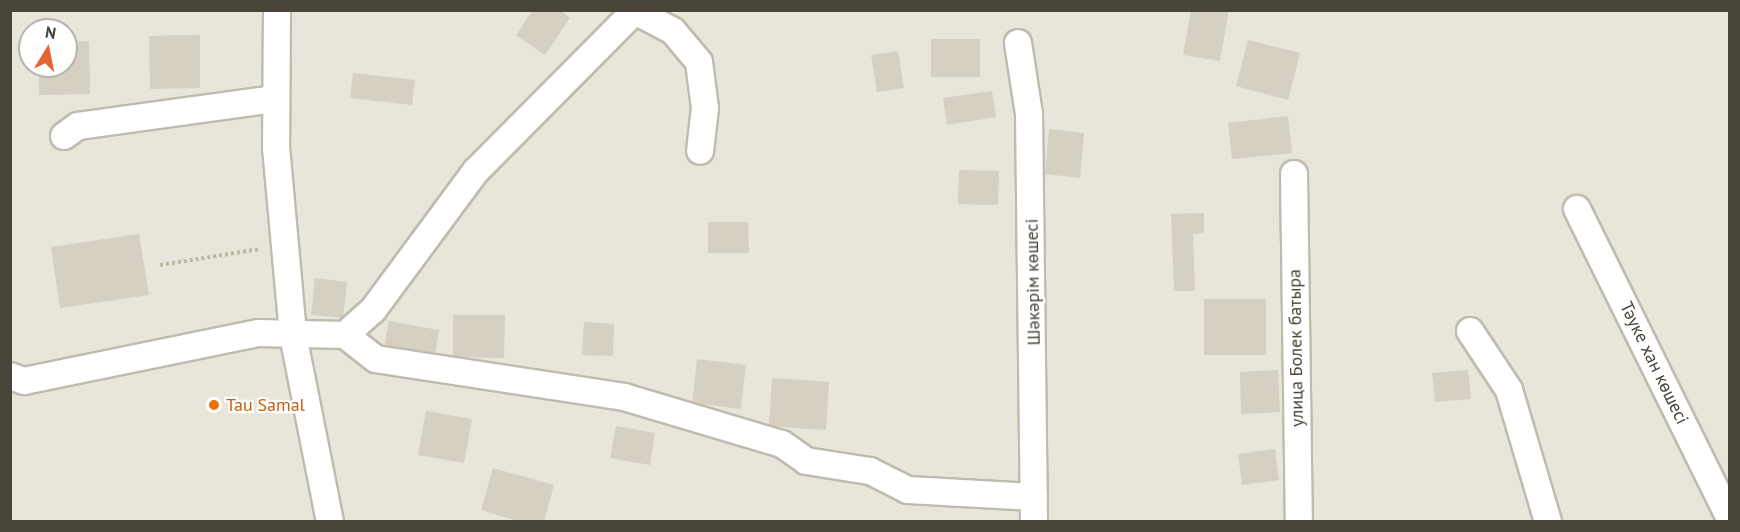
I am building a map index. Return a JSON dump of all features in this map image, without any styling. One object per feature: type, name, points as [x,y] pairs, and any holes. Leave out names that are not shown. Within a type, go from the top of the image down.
[{"type":"street","points":[[277,10],[275,99],[294,335],[330,522]]},
{"type":"street","points":[[345,335],[373,310],[476,171],[635,11],[673,32],[699,62],[705,108],[699,151]]},
{"type":"street","name":"Шәкәрім көшесі","points":[[1018,43],[1029,114],[1034,509]]},
{"type":"street","points":[[64,136],[78,126],[275,99]]},
{"type":"street","name":"улица Болек батыра","points":[[1294,174],[1299,522]]},
{"type":"street","name":"Тәуке хан көшесі","points":[[1577,208],[1730,518]]},
{"type":"street","points":[[1470,331],[1509,390],[1548,522]]},
{"type":"street","points":[[10,376],[24,381],[258,333],[345,335],[376,359],[624,397],[782,444],[806,461],[870,471],[908,490],[1034,509]]},
{"type":"path","points":[[160,265],[285,245]]},
{"type":"shaded area","points":[[11,11],[1729,11],[1729,521],[11,521]]},
{"type":"building","points":[[533,10],[560,10],[570,18],[545,55],[516,35]]},
{"type":"building","points":[[1191,10],[1229,10],[1220,61],[1183,55]]},
{"type":"building","points":[[200,35],[200,88],[150,89],[149,36]]},
{"type":"building","points":[[931,39],[980,39],[980,77],[931,77]]},
{"type":"building","points":[[1248,40],[1300,53],[1288,100],[1236,86]]},
{"type":"building","points":[[78,41],[89,41],[90,94],[39,95],[39,78],[78,78]]},
{"type":"building","points":[[898,51],[904,88],[877,92],[871,55]]},
{"type":"building","points":[[353,73],[415,80],[412,105],[350,98]]},
{"type":"building","points":[[992,91],[996,117],[947,125],[943,98]]},
{"type":"building","points":[[1288,116],[1292,153],[1232,159],[1228,123]]},
{"type":"building","points":[[1049,129],[1084,133],[1080,178],[1045,174]]},
{"type":"building","points":[[959,170],[999,171],[998,205],[958,204]]},
{"type":"building","points":[[1204,213],[1204,233],[1193,234],[1195,291],[1174,291],[1171,214]]},
{"type":"building","points":[[708,222],[748,222],[749,253],[708,253]]},
{"type":"building","points":[[139,234],[149,295],[60,308],[51,247]]},
{"type":"building","points":[[315,278],[347,282],[343,318],[311,315]]},
{"type":"building","points":[[1204,299],[1266,299],[1266,355],[1204,355]]},
{"type":"building","points":[[453,315],[505,315],[504,358],[453,357]]},
{"type":"building","points":[[389,321],[439,330],[434,362],[383,353]]},
{"type":"building","points":[[584,322],[614,324],[613,356],[582,355]]},
{"type":"building","points":[[697,359],[746,365],[741,409],[692,403]]},
{"type":"building","points":[[1278,370],[1280,412],[1241,414],[1240,372]]},
{"type":"building","points":[[1468,370],[1471,399],[1435,402],[1432,373]]},
{"type":"building","points":[[772,378],[829,382],[826,430],[769,426]]},
{"type":"building","points":[[426,411],[472,419],[464,463],[418,455]]},
{"type":"building","points":[[616,426],[655,433],[650,465],[610,458]]},
{"type":"building","points":[[1275,449],[1279,480],[1242,485],[1238,454]]},
{"type":"building","points":[[493,468],[554,485],[544,522],[521,522],[481,510]]},
{"type":"place","name":"Tau Samal","points":[[214,405]]}]
